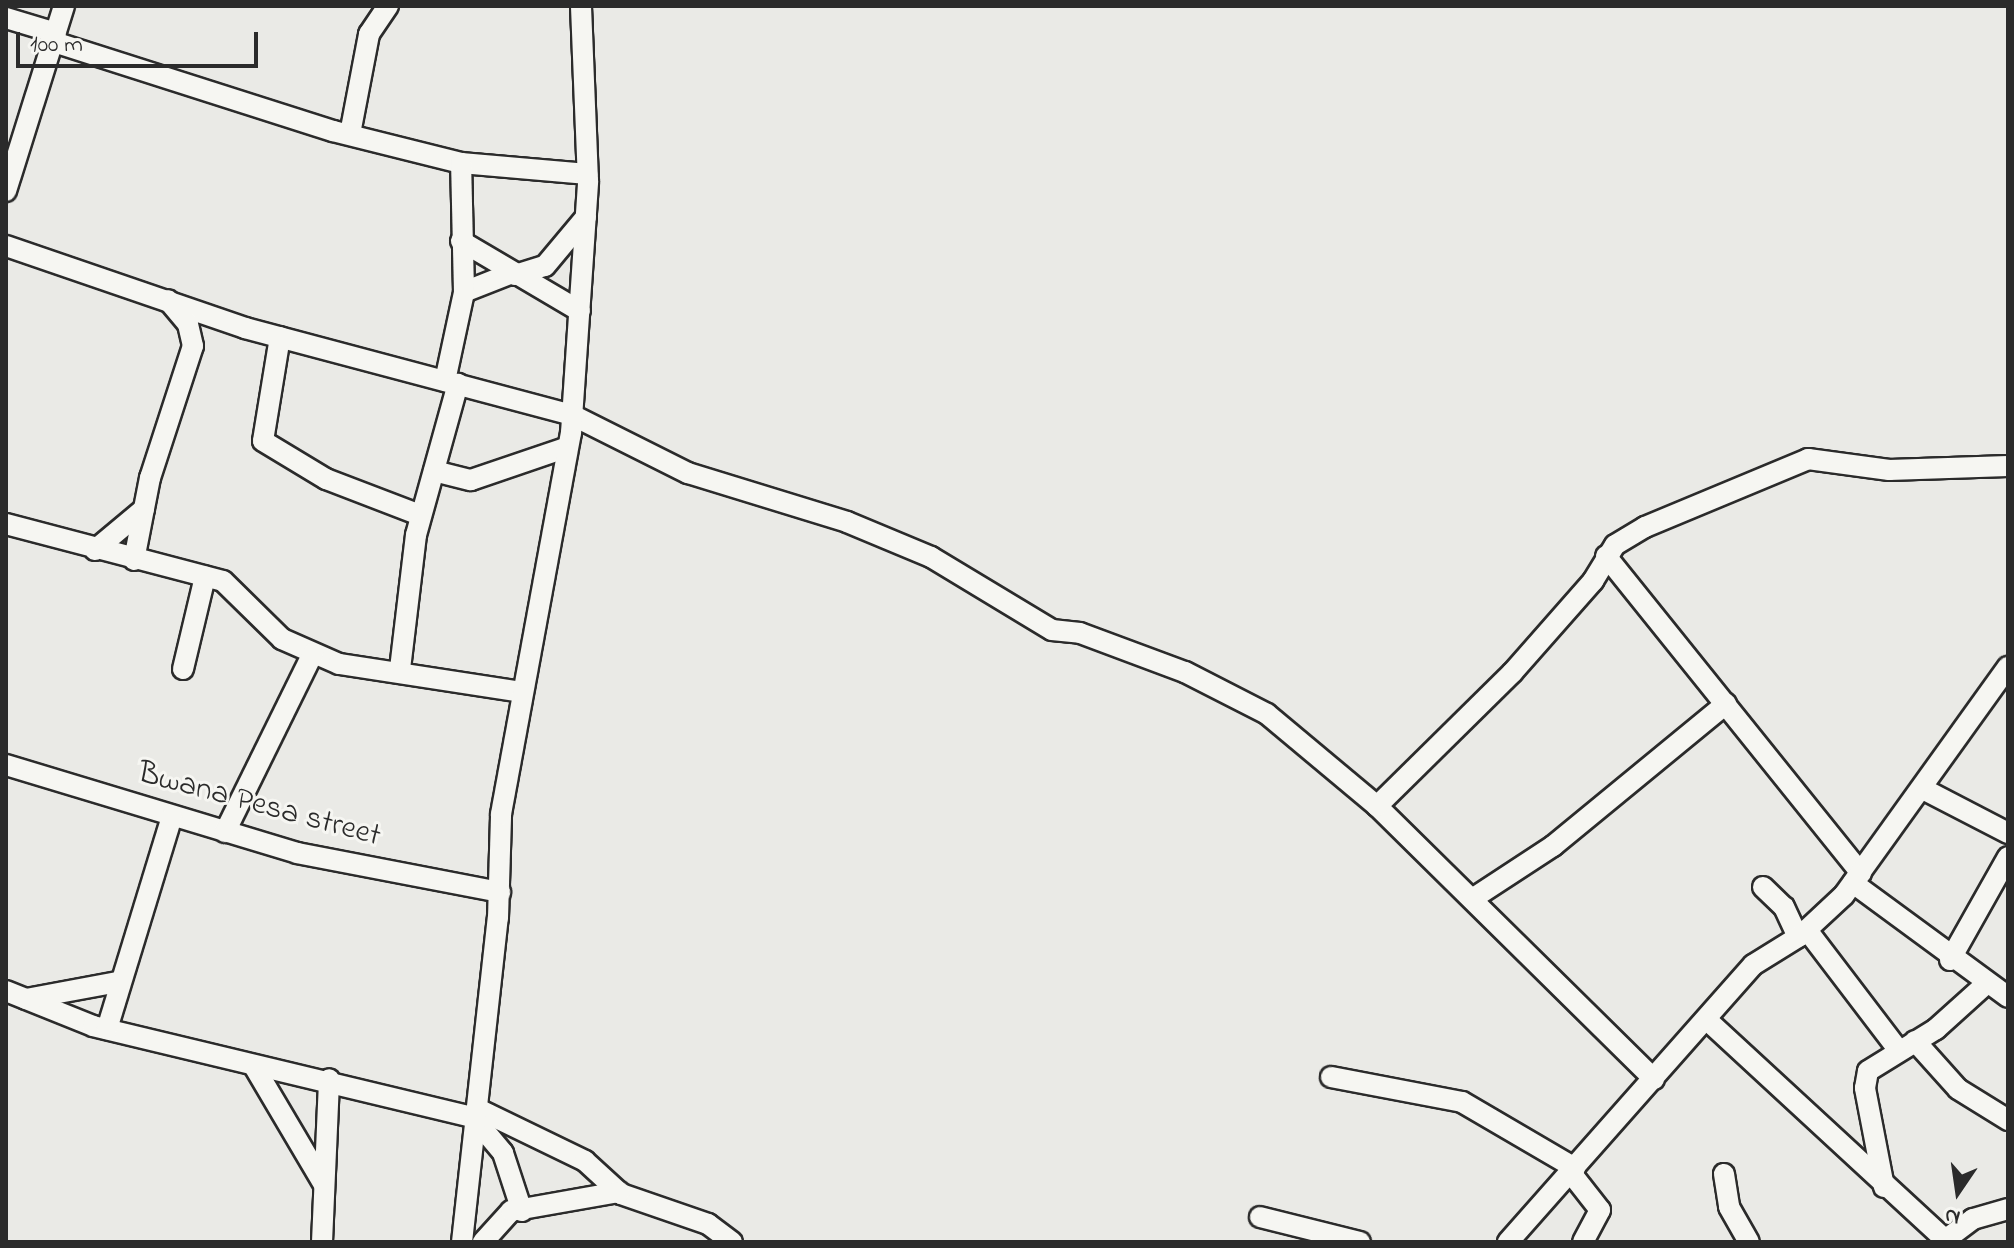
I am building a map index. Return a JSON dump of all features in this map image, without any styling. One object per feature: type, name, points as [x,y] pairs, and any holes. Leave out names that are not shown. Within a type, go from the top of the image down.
[{"type":"street","points":[[6,191],[64,6]]},
{"type":"street","points":[[350,134],[369,34],[388,6]]},
{"type":"street","points":[[462,1242],[479,1118],[500,892],[501,814],[572,415],[588,174],[581,6]]},
{"type":"street","points":[[6,18],[55,38],[350,134],[461,163],[588,174]]},
{"type":"street","points":[[400,669],[420,515],[434,471],[452,382],[464,292],[461,163]]},
{"type":"street","points":[[464,292],[558,256],[586,217]]},
{"type":"street","points":[[461,241],[580,311]]},
{"type":"street","points":[[6,246],[280,337],[572,415],[688,473],[847,522],[931,557],[1052,630],[1080,633],[1185,672],[1267,714],[1377,806],[1654,1079]]},
{"type":"street","points":[[134,560],[144,509],[193,346],[188,324],[168,300]]},
{"type":"street","points":[[280,337],[263,441],[326,479],[420,515]]},
{"type":"street","points":[[434,471],[471,480],[568,447]]},
{"type":"street","points":[[1377,806],[1512,673],[1593,581],[1606,556],[1645,527],[1808,459],[1889,470],[2008,466]]},
{"type":"street","points":[[95,550],[144,509]]},
{"type":"street","points":[[6,524],[95,550],[223,581],[282,639],[339,664],[400,669],[521,692]]},
{"type":"street","points":[[1606,556],[1726,704],[1857,878],[1950,960],[2008,997]]},
{"type":"street","points":[[183,669],[205,577]]},
{"type":"street","points":[[225,832],[313,653]]},
{"type":"street","points":[[1521,1237],[1573,1171],[1753,965],[1802,934],[1857,878],[2008,667]]},
{"type":"street","points":[[1472,899],[1553,846],[1726,704]]},
{"type":"street","name":"Bwana Pesa street","points":[[6,765],[225,832],[418,880],[500,892]]},
{"type":"street","points":[[1923,789],[2008,833]]},
{"type":"street","points":[[107,1029],[118,982],[172,817]]},
{"type":"street","points":[[1950,960],[2008,857]]},
{"type":"street","points":[[1763,887],[1784,907],[1802,934],[1906,1044],[1958,1089],[2008,1120]]},
{"type":"street","points":[[26,999],[118,982]]},
{"type":"street","points":[[1884,1187],[1865,1078],[1986,984]]},
{"type":"street","points":[[6,991],[107,1029],[255,1068],[329,1079],[479,1118],[585,1161],[619,1192],[708,1224],[732,1242]]},
{"type":"street","points":[[1707,1020],[1939,1239],[1973,1219],[2008,1209]]},
{"type":"street","points":[[255,1068],[323,1183]]},
{"type":"street","points":[[1331,1077],[1462,1102],[1573,1171],[1600,1210],[1583,1242]]},
{"type":"street","points":[[322,1242],[329,1079]]},
{"type":"street","points":[[479,1118],[503,1153],[522,1211]]},
{"type":"street","points":[[1724,1174],[1729,1207],[1749,1242]]},
{"type":"street","points":[[483,1242],[498,1220],[522,1211],[619,1192]]},
{"type":"street","points":[[1260,1217],[1360,1242]]}]
